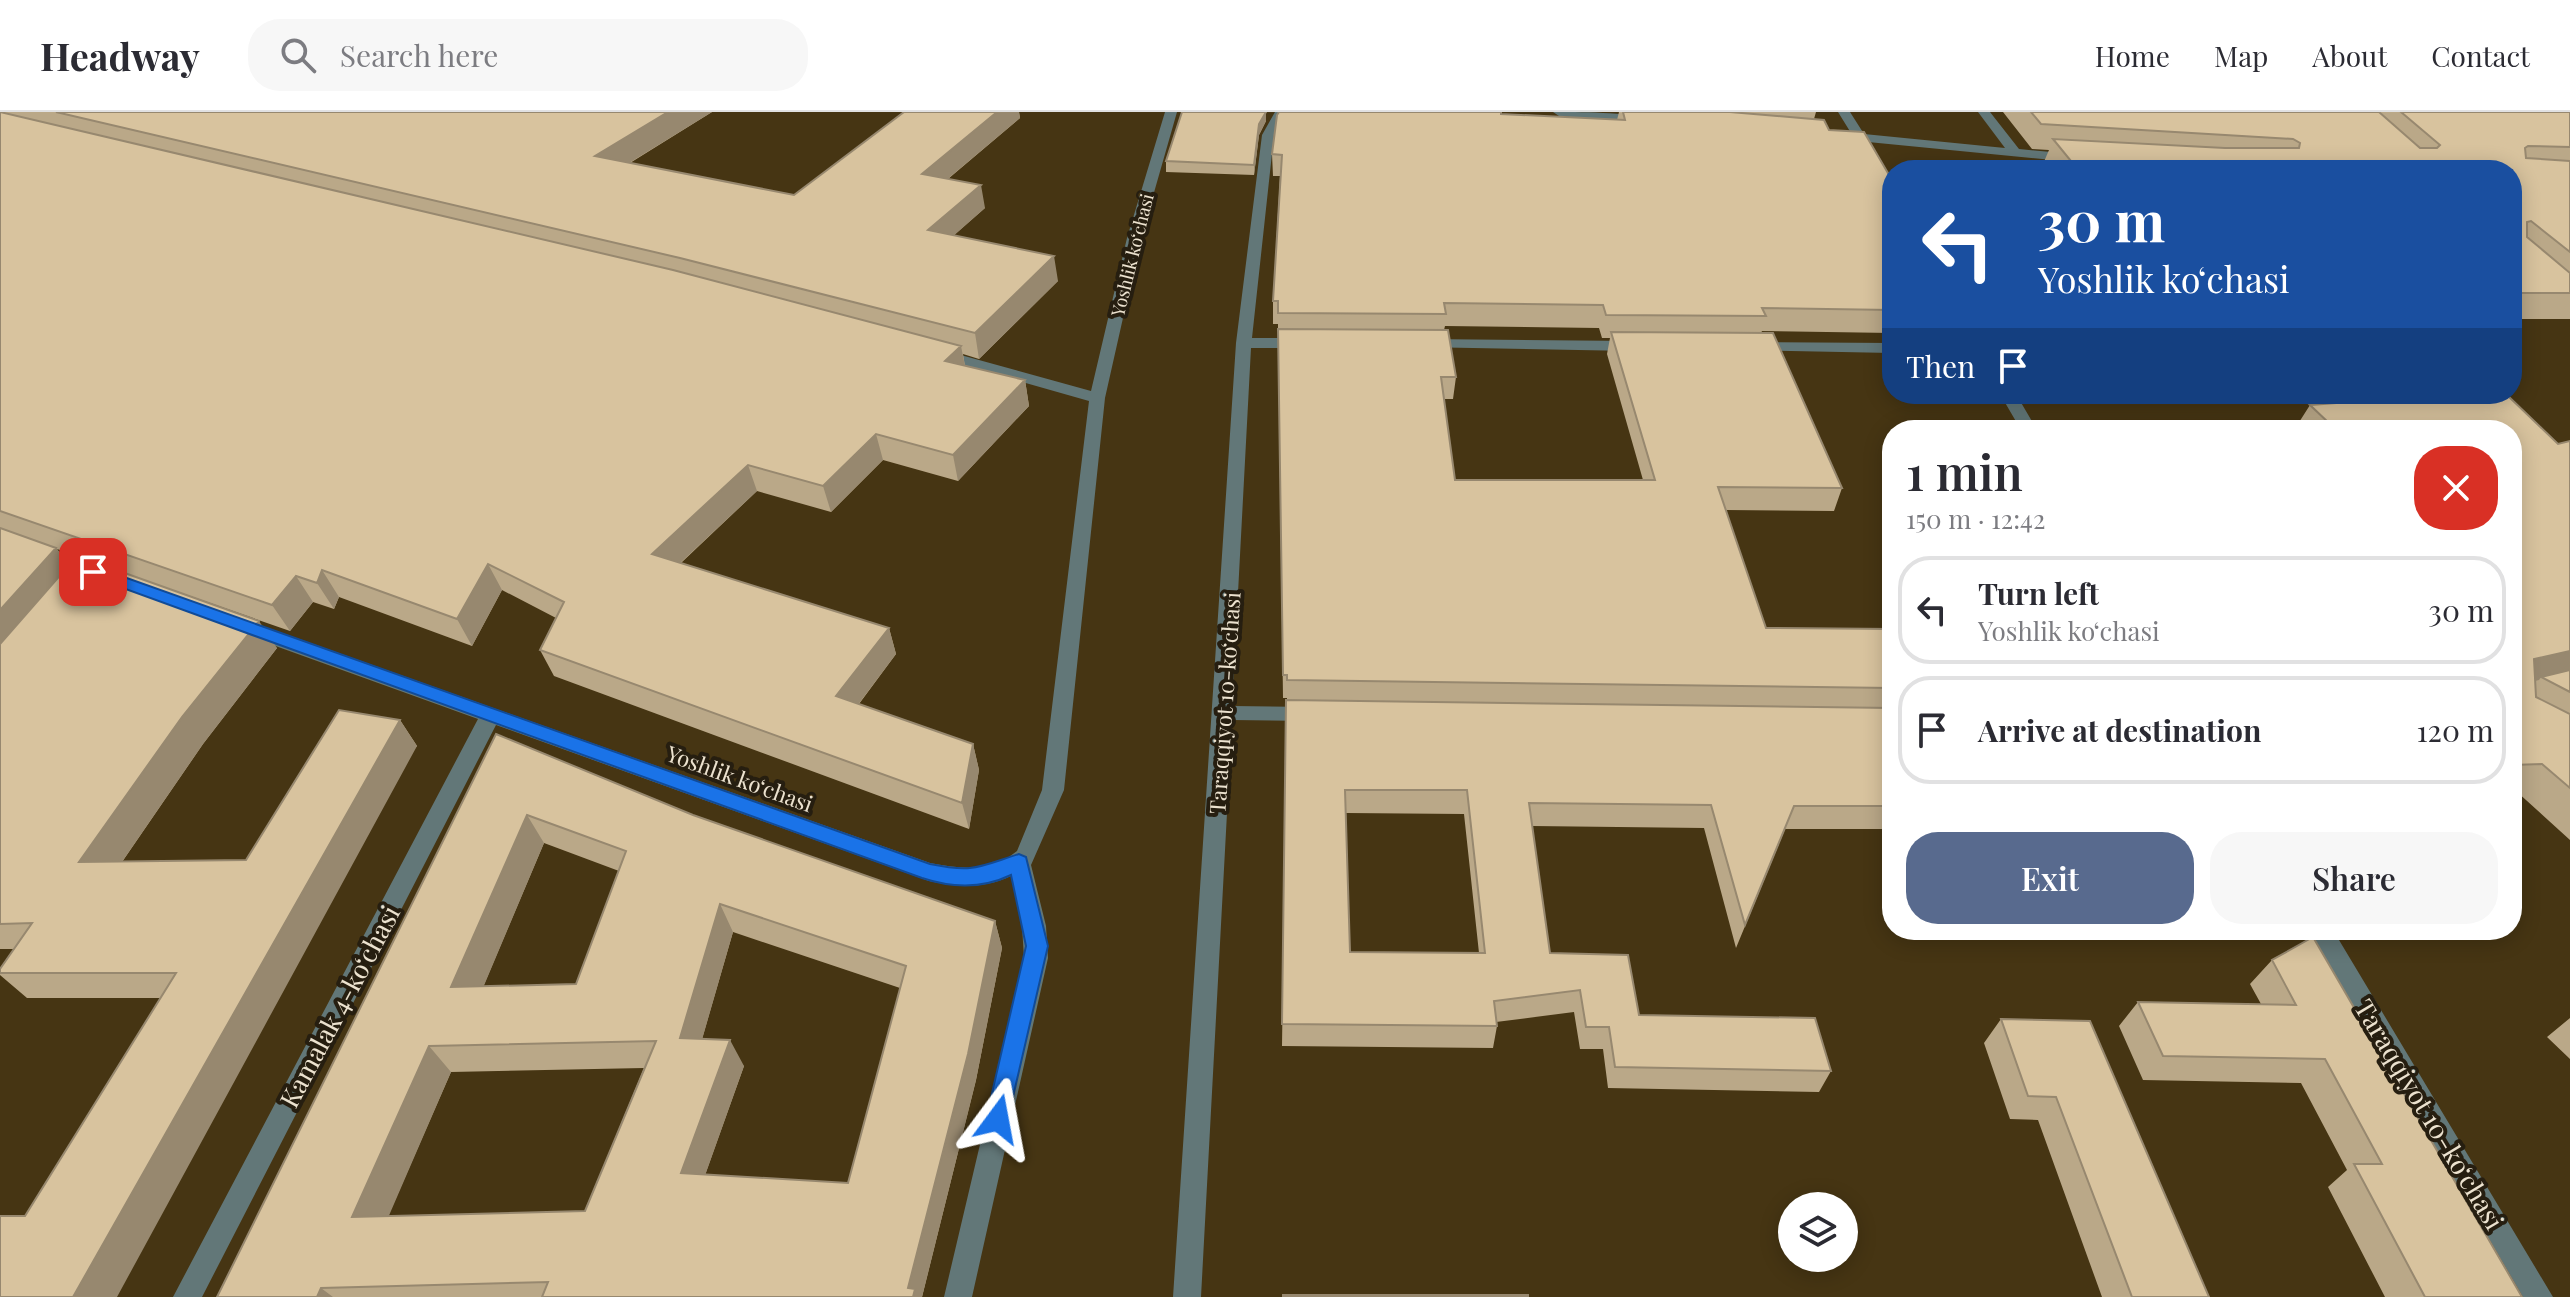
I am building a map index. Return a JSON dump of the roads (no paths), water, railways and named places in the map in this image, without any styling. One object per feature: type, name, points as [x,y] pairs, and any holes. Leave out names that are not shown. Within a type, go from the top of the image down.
[{"type":"street","name":"Yoshlik koʻchasi","points":[[230,621],[947,877],[979,877],[1019,862],[1026,856],[1053,790],[1097,398],[1134,238],[1171,112]]},
{"type":"street","name":"Taraqqiyot 10-koʻchasi","points":[[1187,1297],[1244,343],[1268,135],[1281,112]]},
{"type":"street","points":[[1559,112],[1654,120]]},
{"type":"street","points":[[1844,112],[1882,175]]},
{"type":"street","points":[[1984,112],[2017,155]]},
{"type":"street","points":[[1828,134],[2017,155],[2095,160]]},
{"type":"street","points":[[1244,343],[1323,343]]},
{"type":"street","points":[[1402,344],[1655,346]]},
{"type":"street","points":[[1734,347],[1882,348]]},
{"type":"street","points":[[918,348],[1097,398]]},
{"type":"street","points":[[1223,713],[1335,715]]},
{"type":"street","name":"Kamalak 4-koʻchasi","points":[[187,1297],[491,714]]},
{"type":"street","points":[[958,1297],[1036,958],[1034,926],[1019,862]]},
{"type":"street","name":"Taraqqiyot 10-koʻchasi","points":[[2327,940],[2539,1297]]}]
